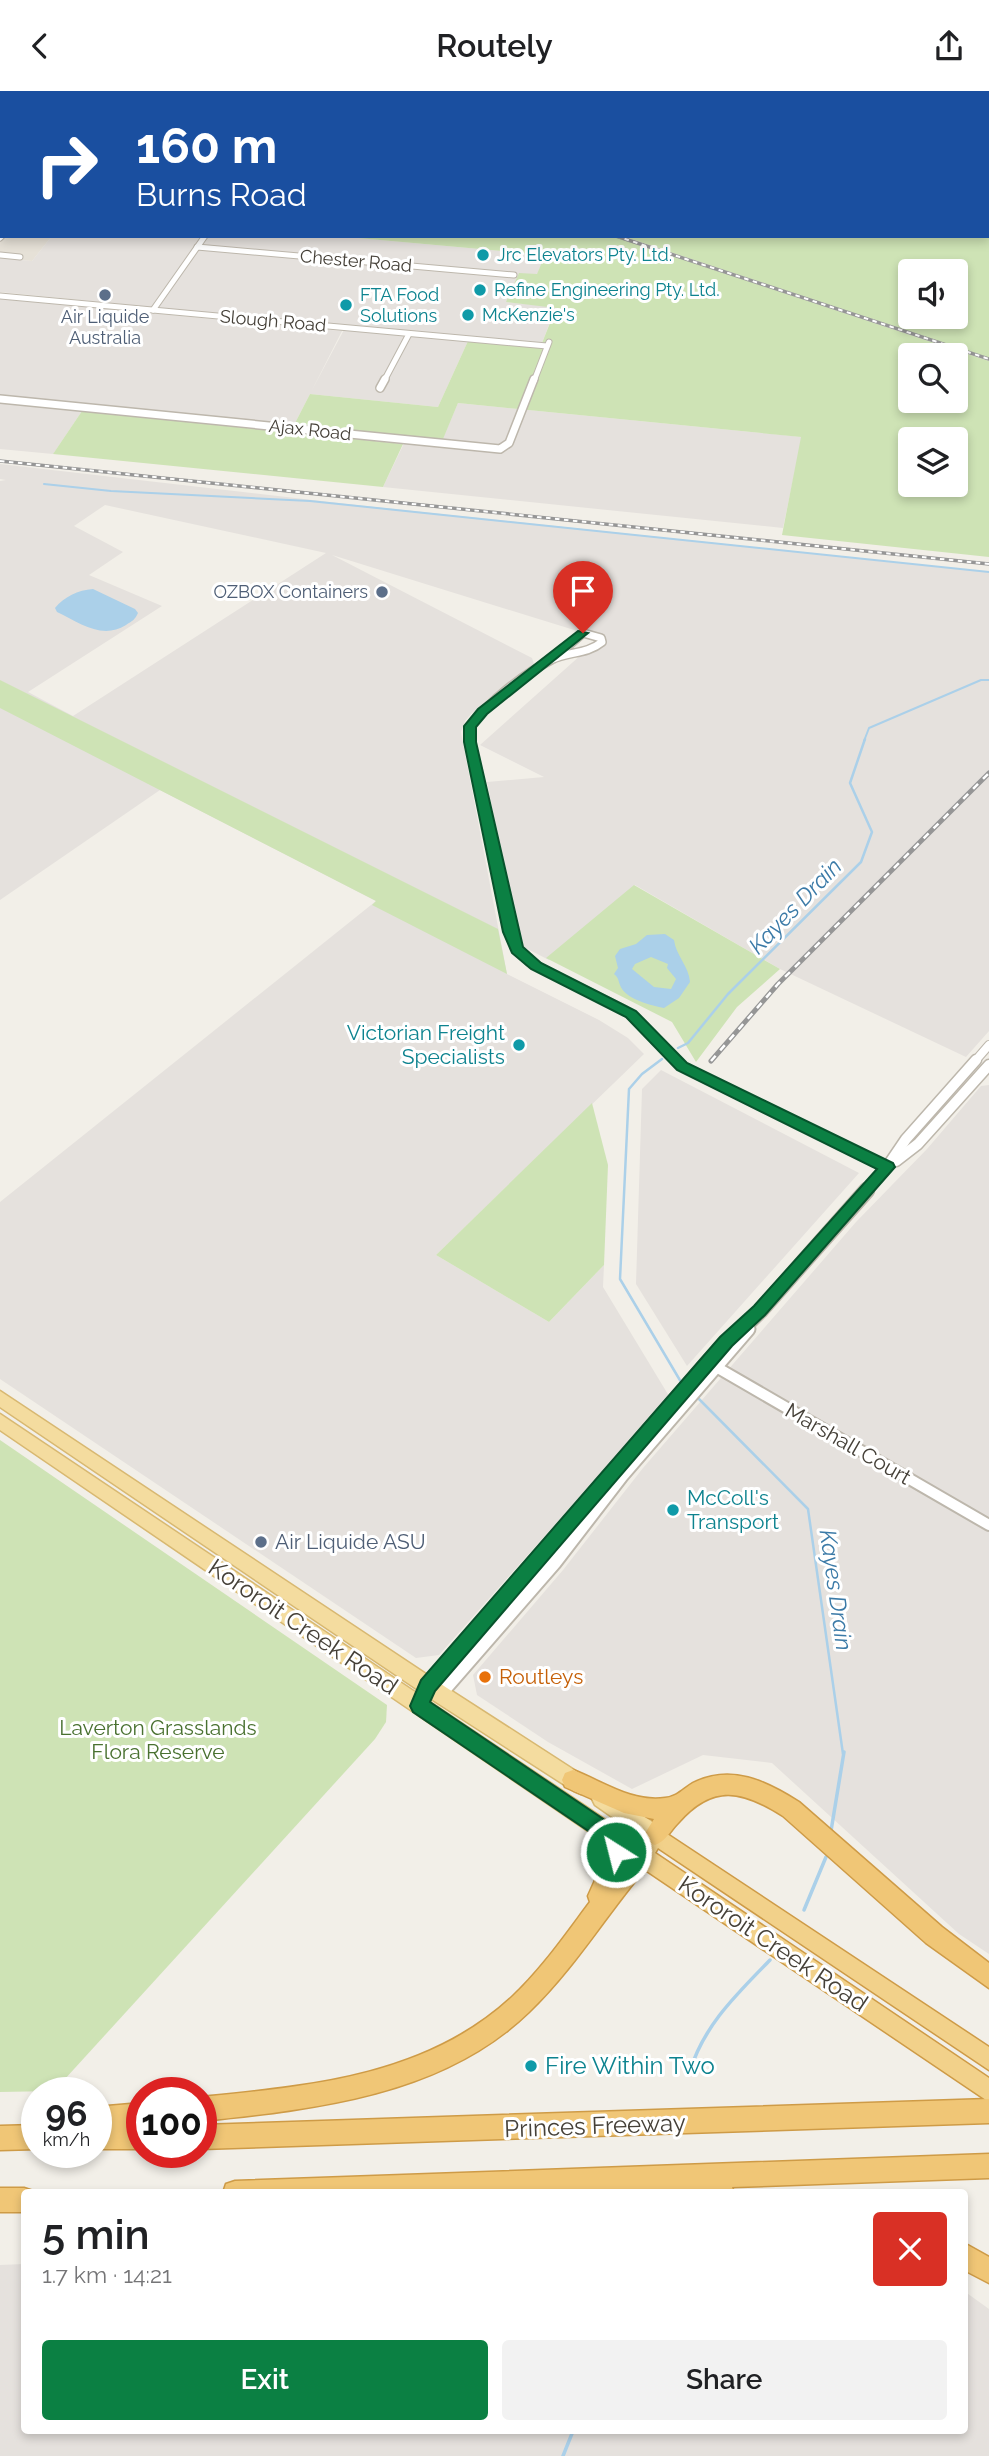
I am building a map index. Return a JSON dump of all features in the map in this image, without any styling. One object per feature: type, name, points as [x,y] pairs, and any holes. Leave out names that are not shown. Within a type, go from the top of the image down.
[{"type":"highway","points":[[573,1780],[635,1805],[662,1809],[678,1805]]},
{"type":"highway","points":[[217,2107],[341,2091],[418,2069],[473,2040],[518,2007],[586,1928],[678,1805],[697,1791],[723,1784],[739,1784],[765,1791],[791,1809],[934,1935],[989,1977]]},
{"type":"highway","points":[[586,1928],[616,1858],[611,1835]]},
{"type":"highway","name":"Kororoit Creek Road","points":[[655,1835],[989,2059]]},
{"type":"highway","name":"Kororoit Creek Road","points":[[642,1856],[989,2091]]},
{"type":"highway","name":"Princes Freeway","points":[[217,2137],[845,2118],[989,2111]]},
{"type":"highway","points":[[3,2137],[21,2133]]},
{"type":"highway","points":[[3,2137],[21,2137]]},
{"type":"highway","points":[[343,2189],[989,2165]]},
{"type":"highway","points":[[0,2200],[21,2200]]},
{"type":"highway","points":[[968,2258],[989,2271]]},
{"type":"main road","name":"Kororoit Creek Road","points":[[0,1398],[655,1835]]},
{"type":"main road","points":[[3,1423],[21,1413]]},
{"type":"main road","name":"Kororoit Creek Road","points":[[3,1423],[642,1856]]},
{"type":"main road","points":[[162,1531],[176,1517]]},
{"type":"main road","points":[[420,1706],[434,1690]]},
{"type":"street","points":[[153,310],[204,238]]},
{"type":"street","name":"Chester Road","points":[[197,247],[514,275]]},
{"type":"street","points":[[0,255],[20,257]]},
{"type":"street","name":"Slough Road","points":[[0,296],[409,334],[548,344]]},
{"type":"street","points":[[380,388],[409,334]]},
{"type":"street","name":"Ajax Road","points":[[0,400],[500,449],[509,443],[548,344]]},
{"type":"street","points":[[553,659],[575,656],[597,648],[602,642],[595,634],[573,629]]},
{"type":"street","points":[[583,633],[482,712],[470,726],[470,742],[510,932],[516,949],[536,966],[631,1014],[682,1066],[887,1167]]},
{"type":"street","points":[[434,1690],[474,1633],[887,1167],[906,1139],[989,1045]]},
{"type":"street","points":[[887,1167],[918,1144],[988,1067],[976,1060]]},
{"type":"street","name":"Marshall Court","points":[[712,1364],[989,1525]]},
{"type":"street","points":[[434,1690],[482,1645],[554,1563],[596,1498]]},
{"type":"street","points":[[474,1633],[482,1645]]},
{"type":"shaded area","points":[[0,238],[50,238],[32,261],[0,258]]},
{"type":"shaded area","points":[[50,238],[358,238],[545,255],[537,275],[506,302],[556,307],[540,348],[468,341],[438,407],[310,394],[294,425],[0,396],[0,299],[342,331],[311,392],[346,326],[0,292],[0,258],[32,261]]},
{"type":"shaded area","points":[[0,403],[82,411],[53,454],[0,449]]},
{"type":"shaded area","points":[[458,403],[802,437],[783,528],[383,487],[408,435],[443,438]]},
{"type":"shaded area","points":[[0,464],[989,572],[989,1031],[966,1057],[780,969],[635,885],[549,960],[518,944],[487,782],[544,777],[480,745],[600,638],[332,555],[532,658],[534,664],[530,670],[472,713],[461,732],[507,974],[599,1020],[628,1038],[644,1054],[436,1255],[549,1322],[604,1265],[603,1287],[669,1396],[439,1655],[416,1658],[0,1379],[0,1202],[376,901],[160,790],[0,900],[0,481],[6,480],[0,479]],"holes":[[[105,505],[326,553],[73,716],[28,692],[162,606],[89,575],[123,552],[74,526]]]},
{"type":"shaded area","points":[[661,1070],[859,1173],[687,1366],[636,1284],[642,1089]]},
{"type":"shaded area","points":[[989,1085],[989,1954],[959,1934],[772,1763],[703,1755],[632,1789],[548,1742],[477,1695],[473,1675],[563,1570],[643,1468],[856,1222],[927,1149],[981,1086]]},
{"type":"shaded area","points":[[21,2264],[21,2434],[968,2434],[968,2294],[989,2309],[989,2456],[0,2456],[0,2265]]},
{"type":"green space","points":[[358,238],[618,238],[935,343],[898,343],[898,413],[968,413],[968,354],[989,361],[989,557],[782,535],[801,437],[458,403],[443,439],[294,425],[310,394],[438,407],[468,341],[540,348],[556,308],[506,302],[519,273],[537,274],[545,255]]},
{"type":"green space","points":[[628,238],[989,238],[989,358],[968,351],[968,343],[944,343],[902,329],[968,329],[968,259],[898,259],[898,328]]},
{"type":"green space","points":[[82,411],[403,444],[383,487],[53,454]]},
{"type":"green space","points":[[0,680],[498,929],[507,974],[372,905],[376,901],[0,708]]},
{"type":"green space","points":[[634,885],[780,969],[737,1007],[696,1062],[672,1022],[546,958]]},
{"type":"green space","points":[[592,1103],[608,1165],[604,1265],[549,1322],[436,1255]]},
{"type":"green space","name":"Laverton Grasslands Flora Reserve","points":[[0,1440],[387,1705],[386,1722],[375,1739],[67,2077],[21,2077],[21,2092],[0,2092]]},
{"type":"water","points":[[93,589],[135,609],[138,613],[136,617],[126,625],[108,631],[91,628],[57,612],[55,608],[67,597]]},
{"type":"water","points":[[665,934],[674,940],[689,976],[690,982],[679,998],[664,1008],[629,996],[614,974],[618,968],[615,956],[620,949],[636,944],[647,935]],"holes":[[[651,957],[668,964],[667,968],[676,979],[671,989],[654,987],[632,969],[635,964]]]},
{"type":"waterway","points":[[44,484],[111,491],[310,501],[989,572]]},
{"type":"waterway","name":"Kayes Drain","points":[[864,741],[869,728],[981,680],[989,680]]},
{"type":"waterway","name":"Kayes Drain","points":[[678,1048],[688,1043],[728,994],[861,862],[872,832],[850,783],[865,739]]},
{"type":"waterway","name":"Kayes Drain","points":[[662,1059],[642,1074],[629,1089],[620,1279],[681,1382]]},
{"type":"waterway","name":"Kayes Drain","points":[[697,1397],[808,1509],[843,1754]]},
{"type":"waterway","name":"Kayes Drain","points":[[831,1831],[844,1752]]},
{"type":"waterway","name":"Kayes Drain","points":[[804,1910],[826,1857]]},
{"type":"waterway","name":"Kayes Drain","points":[[690,2071],[696,2054],[713,2025],[770,1960]]},
{"type":"waterway","name":"Kayes Drain","points":[[563,2456],[572,2434]]},
{"type":"railway","points":[[622,238],[989,359]]},
{"type":"railway","points":[[0,461],[989,564]]},
{"type":"railway","points":[[711,1061],[778,984],[989,773]]},
{"type":"place","name":"Jrc Elevators Pty. Ltd.","points":[[483,255]]},
{"type":"place","name":"Refine Engineering Pty. Ltd.","points":[[480,290]]},
{"type":"place","name":"Air Liquide Australia","points":[[105,295]]},
{"type":"place","name":"FTA Food Solutions","points":[[346,305]]},
{"type":"place","name":"McKenzie's","points":[[468,315]]},
{"type":"place","name":"OZBOX Containers","points":[[382,592]]},
{"type":"place","name":"Victorian Freight Specialists","points":[[519,1045]]},
{"type":"place","name":"McColl's Transport","points":[[673,1510]]},
{"type":"place","name":"Air Liquide ASU","points":[[261,1542]]},
{"type":"place","name":"Routleys","points":[[485,1677]]},
{"type":"place","name":"Fire Within Two","points":[[531,2066]]},
{"type":"route","points":[[583,633],[482,712],[470,726],[470,742],[510,932],[516,949],[528,962],[631,1014],[682,1066],[887,1167],[760,1311],[726,1342],[599,1485],[428,1686],[420,1706],[611,1835],[616,1852]]}]
